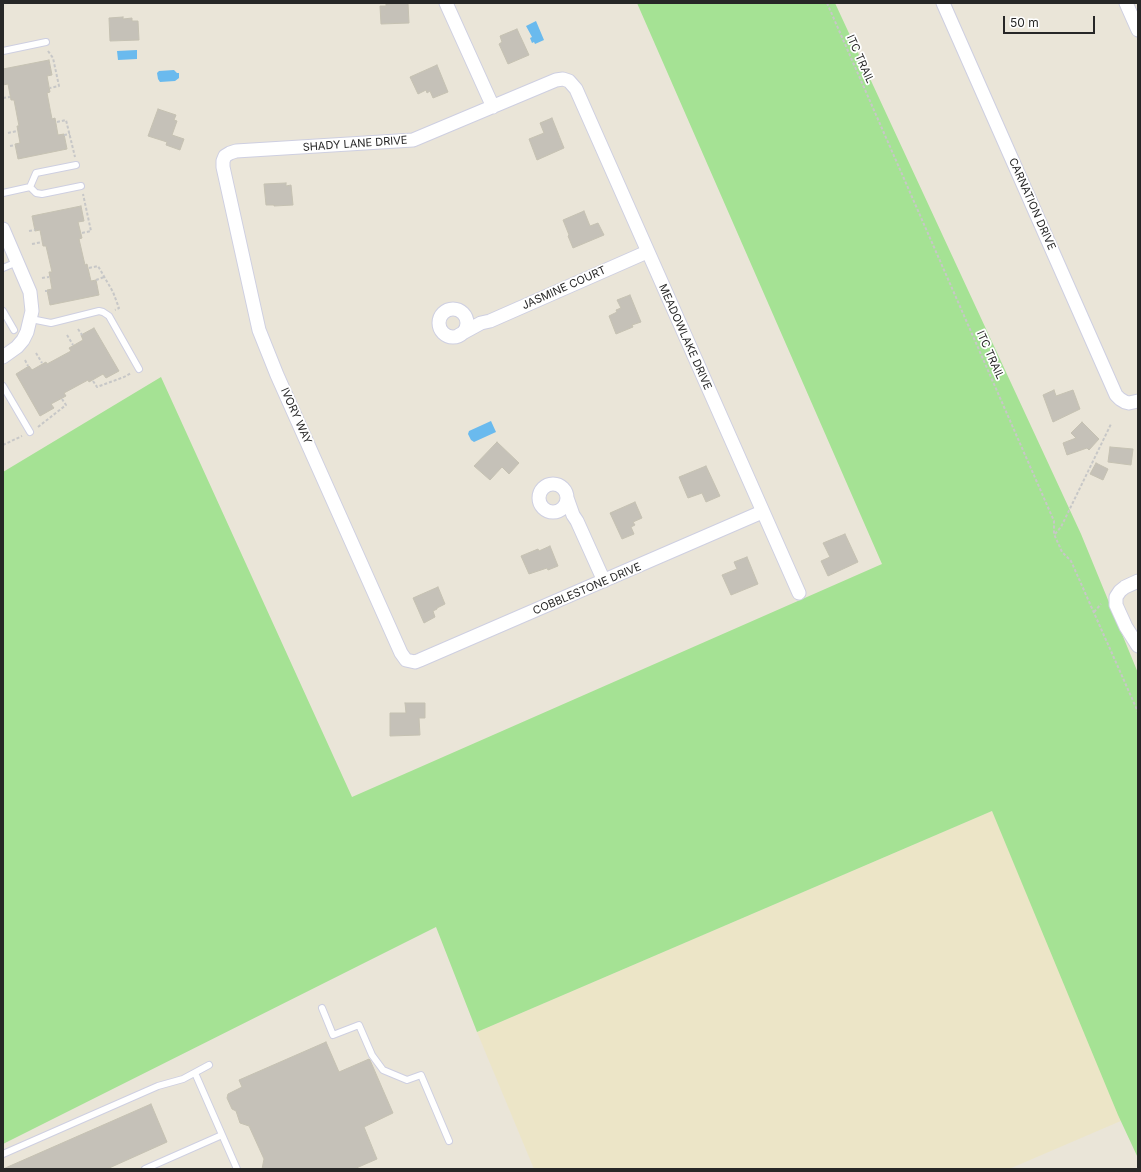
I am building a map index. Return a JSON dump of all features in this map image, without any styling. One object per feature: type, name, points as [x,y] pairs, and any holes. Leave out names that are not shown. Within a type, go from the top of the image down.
[{"type":"street","points":[[446,3],[493,107]]},
{"type":"street","name":"CARNATION DRIVE","points":[[943,3],[1116,395],[1125,402],[1129,403],[1138,401]]},
{"type":"street","points":[[1126,3],[1138,30]]},
{"type":"street","name":"SHADY LANE DRIVE","points":[[225,156],[236,151],[413,140],[556,80],[563,79],[569,81]]},
{"type":"street","name":"MEADOWLAKE DRIVE","points":[[569,81],[576,89],[799,593]]},
{"type":"street","name":"IVORY WAY","points":[[225,156],[223,167],[259,330],[401,653],[406,660],[411,661]]},
{"type":"street","points":[[3,229],[30,292],[32,312],[27,332],[23,340],[17,347],[3,357]]},
{"type":"street","name":"JASMINE COURT","points":[[460,335],[481,323],[490,321],[647,252]]},
{"type":"street","points":[[464,315],[467,324],[466,328],[460,335],[455,337],[446,335],[440,328],[439,319],[441,315],[448,310],[457,309],[464,315],[481,323]]},
{"type":"street","points":[[573,515],[546,510],[542,507],[539,499],[541,490],[548,484],[557,484],[564,489],[573,515],[604,581]]},
{"type":"street","points":[[556,512],[564,507],[567,498]]},
{"type":"street","name":"COBBLESTONE DRIVE","points":[[411,661],[420,660],[762,512]]},
{"type":"street","points":[[1138,581],[1125,587],[1116,597],[1118,611],[1138,646]]},
{"type":"lane","points":[[3,51],[46,42]]},
{"type":"lane","points":[[30,187],[36,173],[76,162]]},
{"type":"lane","points":[[30,187],[36,192],[42,194],[82,189]]},
{"type":"lane","points":[[3,193],[30,187]]},
{"type":"lane","points":[[3,268],[17,262]]},
{"type":"lane","points":[[3,311],[14,330]]},
{"type":"lane","points":[[31,319],[51,323],[99,311],[103,312],[109,316],[136,370]]},
{"type":"lane","points":[[3,386],[30,432]]},
{"type":"lane","points":[[322,1008],[333,1035],[358,1025],[372,1056],[383,1070],[407,1080],[420,1075],[449,1141]]},
{"type":"lane","points":[[3,1154],[158,1086],[182,1079],[209,1065]]},
{"type":"lane","points":[[194,1073],[237,1169]]},
{"type":"lane","points":[[145,1169],[222,1135]]},
{"type":"path","name":"ITC TRAIL","points":[[827,3],[1054,521],[1054,534],[1062,552],[1071,561],[1138,712]]},
{"type":"path","points":[[45,50],[52,56],[59,86],[49,88]]},
{"type":"path","points":[[51,74],[56,73]]},
{"type":"path","points":[[3,98],[10,97]]},
{"type":"path","points":[[56,122],[66,120],[76,162]]},
{"type":"path","points":[[8,133],[17,131]]},
{"type":"path","points":[[64,135],[70,134]]},
{"type":"path","points":[[10,146],[15,145]]},
{"type":"path","points":[[81,233],[91,231],[82,189]]},
{"type":"path","points":[[84,220],[88,219]]},
{"type":"path","points":[[29,231],[35,230]]},
{"type":"path","points":[[32,244],[42,242]]},
{"type":"path","points":[[88,268],[98,266],[105,277],[119,308],[113,311]]},
{"type":"path","points":[[42,278],[50,277]]},
{"type":"path","points":[[96,280],[105,277]]},
{"type":"path","points":[[78,328],[82,335]]},
{"type":"path","points":[[67,335],[73,346]]},
{"type":"path","points":[[36,353],[42,364]]},
{"type":"path","points":[[25,360],[28,366]]},
{"type":"path","points":[[93,380],[97,387],[124,377],[136,370]]},
{"type":"path","points":[[107,378],[109,382]]},
{"type":"path","points":[[3,445],[30,432],[55,414],[66,405],[62,398]]},
{"type":"path","points":[[53,409],[55,414]]},
{"type":"path","points":[[1054,534],[1061,527],[1111,424]]},
{"type":"path","points":[[1094,612],[1101,604]]},
{"type":"shaded area","points":[[992,811],[1123,1120],[1009,1169],[534,1169],[477,1032]]},
{"type":"green space","points":[[637,3],[835,3],[1081,534],[1138,673],[1138,1158],[1118,1115],[992,811],[477,1032],[436,927],[3,1144],[3,472],[161,377],[352,797],[882,564]]},
{"type":"water","points":[[536,21],[544,40],[535,44],[534,42],[532,43],[530,38],[532,37],[526,26]]},
{"type":"water","points":[[137,50],[137,59],[118,60],[117,51]]},
{"type":"water","points":[[174,70],[179,73],[179,78],[175,81],[160,82],[157,73],[159,71]]},
{"type":"water","points":[[491,421],[496,432],[474,442],[471,440],[468,434],[469,431]]},
{"type":"building","points":[[408,3],[409,23],[381,24],[380,6],[386,6],[386,4]]},
{"type":"building","points":[[123,17],[123,19],[132,18],[132,21],[138,21],[139,40],[110,41],[109,18]]},
{"type":"building","points":[[517,29],[529,55],[508,64],[499,44],[502,42],[500,36]]},
{"type":"building","points":[[49,60],[52,75],[47,76],[50,92],[47,93],[52,119],[55,118],[58,135],[64,134],[67,149],[18,159],[15,144],[20,143],[17,126],[19,126],[14,100],[11,100],[8,84],[3,85],[3,69]]},
{"type":"building","points":[[437,65],[448,92],[433,98],[430,91],[427,93],[426,90],[418,94],[410,77]]},
{"type":"building","points":[[158,109],[176,115],[174,120],[177,121],[172,135],[184,139],[180,150],[166,145],[167,142],[148,136]]},
{"type":"building","points":[[552,118],[564,148],[537,160],[529,139],[544,133],[540,123]]},
{"type":"building","points":[[286,183],[286,186],[291,185],[293,205],[266,205],[264,184]]},
{"type":"building","points":[[81,206],[84,221],[78,222],[82,238],[79,239],[85,265],[87,264],[91,281],[96,280],[99,295],[50,305],[47,290],[52,289],[49,272],[52,272],[46,246],[43,246],[40,230],[35,231],[32,216]]},
{"type":"building","points":[[584,211],[590,226],[598,223],[604,235],[573,248],[563,220]]},
{"type":"building","points":[[630,295],[641,322],[616,334],[609,316],[621,308],[617,300]]},
{"type":"building","points":[[94,328],[119,371],[106,378],[103,374],[89,382],[88,380],[64,393],[66,396],[51,404],[54,408],[40,416],[16,374],[29,366],[32,370],[46,362],[47,364],[71,351],[69,348],[83,340],[81,335]]},
{"type":"building","points":[[1054,390],[1056,396],[1073,390],[1080,409],[1053,422],[1043,395]]},
{"type":"building","points":[[1082,422],[1099,439],[1089,450],[1087,448],[1067,455],[1063,443],[1076,438],[1071,433]]},
{"type":"building","points":[[497,442],[519,463],[509,474],[502,467],[490,480],[474,466]]},
{"type":"building","points":[[1110,447],[1133,449],[1131,465],[1108,462]]},
{"type":"building","points":[[1096,463],[1108,469],[1103,480],[1090,474]]},
{"type":"building","points":[[706,466],[720,496],[706,502],[702,493],[688,498],[679,477]]},
{"type":"building","points":[[635,502],[642,518],[633,522],[635,525],[631,527],[634,534],[622,539],[610,513]]},
{"type":"building","points":[[845,534],[858,562],[828,576],[821,561],[830,557],[823,543]]},
{"type":"building","points":[[550,546],[558,566],[529,574],[521,556]]},
{"type":"building","points":[[747,557],[758,584],[731,595],[722,575],[737,569],[734,562]]},
{"type":"building","points":[[438,587],[445,604],[433,611],[435,617],[424,623],[413,598]]},
{"type":"building","points":[[405,703],[425,703],[425,718],[419,718],[420,735],[390,736],[390,713],[406,713]]},
{"type":"building","points":[[326,1042],[339,1072],[369,1059],[370,1060],[393,1113],[364,1127],[377,1159],[354,1169],[262,1169],[264,1159],[249,1126],[240,1123],[236,1111],[232,1109],[227,1098],[228,1094],[242,1087],[239,1080]]},
{"type":"building","points":[[151,1104],[167,1142],[107,1169],[3,1169]]}]
